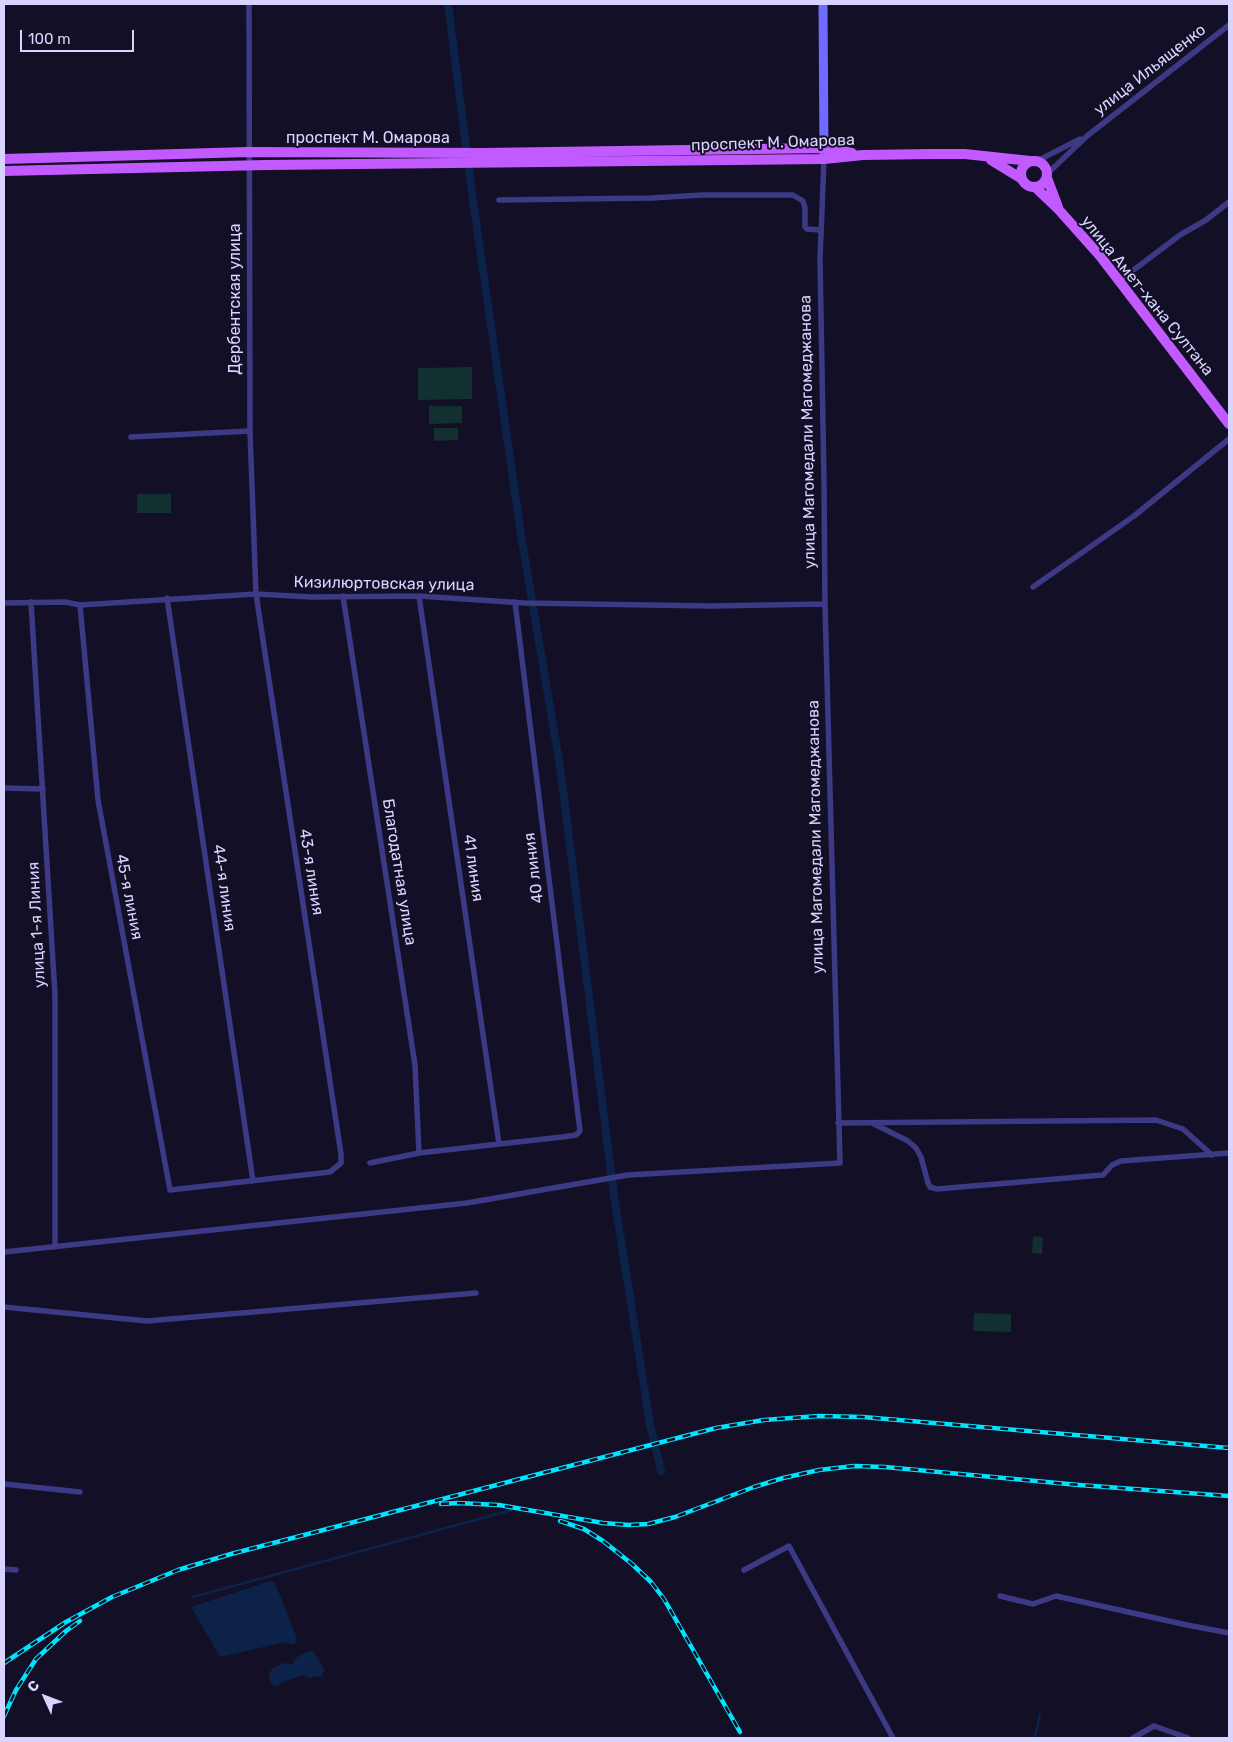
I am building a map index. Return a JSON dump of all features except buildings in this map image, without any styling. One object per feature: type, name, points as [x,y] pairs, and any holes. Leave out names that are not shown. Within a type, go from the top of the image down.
[{"type":"main road","name":"улица Магомедали Магомеджановa","points":[[823,4],[824,159]]},
{"type":"main road","name":"проспект М. Омарова","points":[[483,158],[824,148],[863,155]]},
{"type":"main road","name":"проспект М. Омарова","points":[[4,158],[248,152],[461,158],[824,159],[863,155]]},
{"type":"main road","points":[[863,155],[965,154],[1042,163],[1046,167],[1047,176],[1059,210]]},
{"type":"main road","name":"проспект М. Омарова","points":[[4,171],[248,166],[461,158]]},
{"type":"main road","points":[[988,158],[1022,179],[1027,185],[1035,187],[1059,210]]},
{"type":"main road","points":[[1022,179],[1021,172],[1024,165],[1034,161]]},
{"type":"main road","points":[[1035,187],[1042,184],[1047,176]]},
{"type":"main road","name":"улица Амет-хана Султана","points":[[1059,210],[1120,281],[1229,424]]},
{"type":"street","name":"Дербентская улица","points":[[249,4],[250,431],[256,594]]},
{"type":"street","name":"улица Ильященко","points":[[1087,136],[1229,25]]},
{"type":"street","points":[[1034,161],[1087,136]]},
{"type":"street","points":[[1047,176],[1087,136]]},
{"type":"street","name":"улица Магомедали Магомеджановa","points":[[55,1247],[467,1203],[628,1175],[840,1163],[825,604],[820,230],[824,159]]},
{"type":"street","points":[[499,200],[651,198],[702,195],[793,195],[803,201],[805,227],[820,230]]},
{"type":"street","points":[[1120,281],[1180,235],[1206,220],[1229,202]]},
{"type":"street","points":[[131,437],[250,431]]},
{"type":"street","points":[[1033,587],[1127,519],[1134,516],[1229,439]]},
{"type":"street","name":"Кизилюртовская улица","points":[[4,603],[65,602],[80,605],[256,594],[312,597],[419,596],[524,603],[710,606],[825,604]]},
{"type":"street","name":"43-я линия","points":[[253,1181],[330,1172],[341,1162],[256,594]]},
{"type":"street","name":"Благодатная улица","points":[[343,596],[415,1065],[419,1154]]},
{"type":"street","name":"41 линия","points":[[419,596],[499,1144]]},
{"type":"street","name":"44-я линия","points":[[168,598],[253,1181]]},
{"type":"street","name":"улица 1-я Линия","points":[[31,602],[54,995],[55,1247]]},
{"type":"street","name":"40 линия","points":[[499,1144],[576,1135],[580,1130],[515,602]]},
{"type":"street","name":"45-я линия","points":[[80,605],[98,800],[170,1190],[253,1181]]},
{"type":"street","points":[[4,788],[43,789]]},
{"type":"street","points":[[838,1123],[1156,1120],[1183,1130],[1212,1155]]},
{"type":"street","points":[[872,1123],[908,1140],[916,1148],[921,1157],[928,1184],[937,1190],[1103,1175],[1112,1165],[1121,1161],[1229,1153]]},
{"type":"street","points":[[370,1163],[419,1154],[499,1144]]},
{"type":"street","points":[[4,1252],[55,1247]]},
{"type":"street","points":[[4,1307],[147,1321],[476,1293]]},
{"type":"street","points":[[4,1484],[80,1492]]},
{"type":"street","points":[[744,1570],[789,1546],[893,1738]]},
{"type":"street","points":[[4,1568],[16,1570]]},
{"type":"street","points":[[1000,1596],[1033,1604],[1056,1596],[1187,1626],[1229,1633]]},
{"type":"street","points":[[1133,1738],[1154,1726],[1188,1738]]},
{"type":"green space","points":[[472,367],[472,399],[418,400],[418,368]]},
{"type":"green space","points":[[429,406],[462,406],[462,423],[429,424]]},
{"type":"green space","points":[[434,428],[458,428],[458,440],[434,441]]},
{"type":"green space","points":[[137,494],[171,494],[171,513],[137,513]]},
{"type":"green space","points":[[1033,1236],[1043,1237],[1042,1254],[1032,1253]]},
{"type":"green space","points":[[974,1313],[1011,1314],[1011,1332],[973,1331]]},
{"type":"water","points":[[270,1581],[275,1583],[297,1638],[294,1645],[285,1642],[220,1657],[191,1607]]},
{"type":"water","points":[[308,1651],[313,1651],[325,1670],[321,1676],[309,1678],[303,1675],[281,1683],[278,1687],[274,1686],[269,1680],[269,1673],[273,1668],[284,1663],[292,1664],[297,1657]]},
{"type":"waterway","points":[[448,4],[472,194],[521,535],[560,766],[614,1196],[650,1424],[661,1471]]},
{"type":"waterway","points":[[193,1597],[512,1510]]},
{"type":"waterway","points":[[1035,1738],[1040,1714]]},
{"type":"railway","points":[[4,1663],[66,1622],[112,1597],[178,1570],[231,1554],[716,1428],[764,1420],[819,1416],[863,1417],[1229,1448]]},
{"type":"railway","points":[[441,1504],[499,1505],[603,1523],[648,1524],[675,1517],[783,1478],[819,1470],[854,1466],[1229,1496]]},
{"type":"railway","points":[[560,1521],[584,1529],[603,1541],[651,1582],[664,1599],[740,1732]]},
{"type":"railway","points":[[4,1716],[16,1690],[36,1659],[66,1631],[80,1621]]}]
